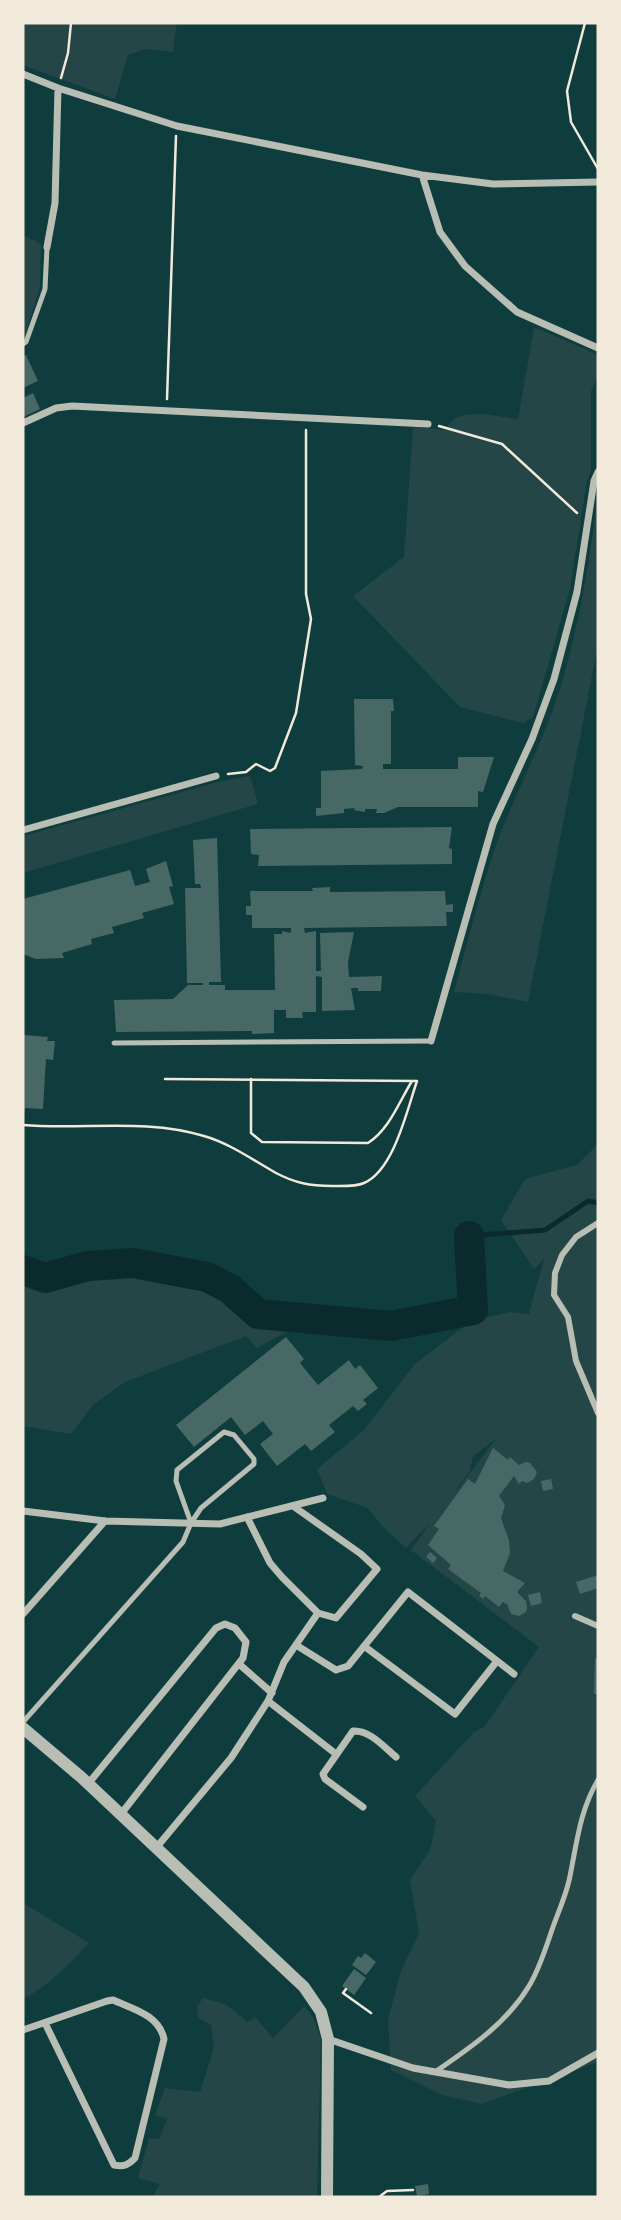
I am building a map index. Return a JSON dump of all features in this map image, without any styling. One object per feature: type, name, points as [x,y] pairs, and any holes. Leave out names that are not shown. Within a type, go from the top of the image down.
[{"type":"street","points":[[23,74],[177,126],[422,175],[493,184],[598,182]]},
{"type":"street","points":[[47,247],[55,203],[58,88]]},
{"type":"street","points":[[422,175],[440,232],[465,266],[517,312],[598,348]]},
{"type":"street","points":[[23,423],[56,408],[72,405],[428,424]]},
{"type":"street","points":[[431,1041],[493,824],[532,739],[554,679],[577,592],[594,481],[598,472]]},
{"type":"street","points":[[23,830],[216,776]]},
{"type":"street","points":[[598,1223],[568,1245],[555,1273],[554,1295],[568,1317],[576,1361],[598,1413]]},
{"type":"street","points":[[23,1511],[105,1521],[220,1524],[323,1498]]},
{"type":"street","points":[[247,1517],[270,1563],[318,1613],[336,1618],[377,1569],[361,1554],[293,1506]]},
{"type":"street","points":[[23,1614],[105,1521]]},
{"type":"street","points":[[296,1645],[336,1670],[348,1666],[408,1592],[514,1674]]},
{"type":"street","points":[[156,1848],[231,1758],[268,1701],[284,1662],[318,1613]]},
{"type":"street","points":[[575,1616],[598,1626]]},
{"type":"street","points":[[88,1784],[220,1625],[235,1628],[245,1638],[247,1648],[239,1664],[121,1814]]},
{"type":"street","points":[[364,1646],[455,1714],[496,1661]]},
{"type":"street","points":[[239,1664],[272,1693]]},
{"type":"street","points":[[268,1701],[336,1754]]},
{"type":"street","points":[[23,1728],[121,1814],[304,1987],[321,2012],[328,2039],[327,2197]]},
{"type":"street","points":[[363,1807],[323,1774],[336,1754],[353,1731],[359,1731],[366,1733],[396,1757]]},
{"type":"street","points":[[23,2030],[113,2000],[149,2016],[162,2031],[164,2039],[135,2158],[129,2165],[114,2165],[45,2023]]},
{"type":"street","points":[[328,2039],[413,2068],[509,2085],[549,2081],[598,2053]]},
{"type":"lane","points":[[23,344],[45,289],[47,247]]},
{"type":"lane","points":[[114,1043],[431,1041]]},
{"type":"lane","points":[[23,1722],[183,1542],[191,1522],[201,1508],[254,1464],[254,1459],[234,1435],[224,1432],[177,1470],[176,1481],[191,1522]]},
{"type":"lane","points":[[435,2072],[495,2027],[529,1986],[539,1966],[570,1879],[580,1822],[588,1797],[598,1780]]},
{"type":"path","points":[[58,88],[68,53],[71,23]]},
{"type":"path","points":[[585,23],[567,91],[570,122],[598,169]]},
{"type":"path","points":[[166,410],[177,126]]},
{"type":"path","points":[[216,776],[246,772],[256,764],[270,771],[275,768],[296,713],[311,619],[306,594],[306,416]]},
{"type":"path","points":[[428,424],[502,444],[573,510],[589,521]]},
{"type":"path","points":[[23,1125],[50,1128],[145,1127],[184,1131],[206,1136],[298,1184],[344,1186],[363,1183],[383,1165],[393,1150],[417,1081],[165,1079]]},
{"type":"path","points":[[251,1079],[251,1133],[262,1142],[368,1143],[385,1128],[412,1081]]},
{"type":"path","points":[[346,1989],[343,1993],[371,2013]]},
{"type":"path","points":[[379,2197],[387,2191],[413,2190]]},
{"type":"shaded area","points":[[23,23],[177,23],[173,52],[146,49],[128,55],[115,99],[23,65]]},
{"type":"shaded area","points":[[23,235],[41,244],[40,287],[23,335]]},
{"type":"shaded area","points":[[534,327],[594,353],[598,358],[598,375],[591,391],[591,471],[587,480],[570,589],[533,717],[523,723],[460,707],[353,596],[404,557],[413,427],[446,430],[458,417],[478,414],[518,419]]},
{"type":"shaded area","points":[[598,488],[598,645],[528,1002],[488,994],[454,992],[495,849],[562,682],[584,586]]},
{"type":"shaded area","points":[[250,776],[258,804],[23,873],[23,836],[218,782]]},
{"type":"shaded area","points":[[598,1144],[598,2062],[482,2104],[442,2095],[391,2070],[388,2019],[401,1971],[419,1933],[410,1880],[430,1850],[436,1821],[415,1796],[474,1732],[485,1726],[539,1647],[411,1550],[430,1523],[406,1548],[383,1527],[368,1508],[327,1494],[317,1469],[363,1431],[415,1364],[471,1321],[510,1312],[529,1314],[544,1259],[534,1269],[501,1220],[525,1179],[577,1165]],"holes":[[[496,1439],[456,1491],[470,1471],[473,1456]]]},
{"type":"shaded area","points":[[133,1270],[206,1282],[260,1322],[290,1323],[290,1330],[257,1348],[246,1336],[125,1382],[93,1405],[71,1434],[23,1426],[23,1276],[50,1284],[90,1271]]},
{"type":"shaded area","points":[[23,1903],[89,1943],[50,1981],[23,1999]]},
{"type":"shaded area","points":[[203,1998],[225,2004],[248,2022],[255,2017],[273,2038],[304,2006],[314,2019],[321,2040],[317,2197],[152,2197],[160,2184],[138,2178],[149,2138],[159,2139],[167,2119],[155,2115],[165,2088],[200,2092],[214,2047],[211,2025],[198,2018],[197,2007]]},
{"type":"building","points":[[26,355],[38,381],[23,388],[23,356]]},
{"type":"building","points":[[33,393],[40,409],[23,417],[23,398]]},
{"type":"building","points":[[354,699],[393,699],[391,764],[383,764],[383,769],[458,769],[458,757],[494,757],[483,792],[478,791],[478,807],[398,807],[384,813],[376,813],[377,809],[365,809],[365,812],[354,810],[355,808],[344,809],[344,813],[316,816],[316,808],[321,808],[321,771],[362,769],[363,766],[355,765]]},
{"type":"building","points":[[452,827],[449,848],[452,849],[452,864],[258,866],[259,855],[251,854],[250,829]]},
{"type":"building","points":[[217,838],[221,982],[209,982],[209,985],[225,985],[225,990],[275,990],[274,934],[282,934],[282,931],[291,933],[291,928],[252,928],[252,915],[246,915],[246,906],[251,906],[250,891],[313,891],[312,888],[330,887],[330,892],[445,891],[446,905],[453,904],[453,912],[446,912],[447,926],[304,928],[305,933],[316,931],[316,971],[321,971],[320,933],[354,932],[348,962],[349,977],[382,976],[381,991],[358,991],[358,988],[351,988],[355,1010],[322,1011],[322,977],[316,976],[316,1012],[302,1012],[303,1018],[286,1018],[286,1010],[274,1010],[274,1033],[116,1032],[114,1000],[173,999],[188,985],[203,985],[187,983],[185,888],[201,888],[200,884],[195,884],[193,840]]},
{"type":"building","points":[[166,861],[173,886],[169,887],[174,904],[142,913],[144,918],[112,927],[114,933],[91,939],[92,944],[62,953],[64,958],[36,959],[23,954],[23,899],[130,870],[135,886],[150,882],[146,869]]},
{"type":"building","points":[[23,1035],[48,1037],[47,1041],[55,1041],[53,1060],[46,1059],[43,1109],[25,1108],[24,1114]]},
{"type":"building","points":[[286,1337],[304,1359],[300,1363],[318,1385],[349,1360],[355,1369],[360,1365],[378,1388],[363,1400],[367,1404],[358,1411],[353,1406],[329,1425],[335,1432],[311,1451],[305,1444],[277,1466],[260,1444],[273,1434],[263,1421],[245,1435],[231,1417],[194,1447],[176,1425]]},
{"type":"building","points":[[493,1448],[519,1465],[530,1463],[537,1472],[534,1479],[527,1483],[522,1481],[519,1484],[514,1476],[499,1496],[505,1505],[501,1518],[509,1540],[510,1553],[503,1571],[525,1583],[517,1592],[526,1601],[527,1608],[526,1612],[519,1616],[511,1614],[507,1604],[503,1602],[499,1607],[485,1596],[483,1599],[479,1596],[481,1593],[448,1569],[451,1565],[428,1545],[439,1529],[434,1526],[468,1479],[475,1484]]},
{"type":"building","points":[[551,1479],[553,1489],[543,1491],[541,1481]]},
{"type":"building","points":[[430,1552],[437,1558],[433,1563],[426,1557]]},
{"type":"building","points":[[598,1575],[598,1588],[580,1594],[576,1582]]},
{"type":"building","points":[[540,1592],[542,1603],[531,1606],[528,1595]]},
{"type":"building","points":[[595,1658],[598,1658],[598,1694],[594,1694]]},
{"type":"building","points":[[365,1953],[376,1962],[366,1975],[352,1965],[358,1956],[361,1958]]},
{"type":"building","points":[[354,1969],[366,1978],[354,1995],[342,1986]]},
{"type":"building","points":[[428,2184],[429,2194],[417,2196],[415,2186]]},
{"type":"waterway","points":[[469,1236],[545,1230],[588,1201],[598,1203]]},
{"type":"waterway","points":[[23,1270],[45,1278],[88,1266],[133,1263],[207,1277],[230,1289],[258,1314],[391,1326],[473,1310],[469,1236]]}]
